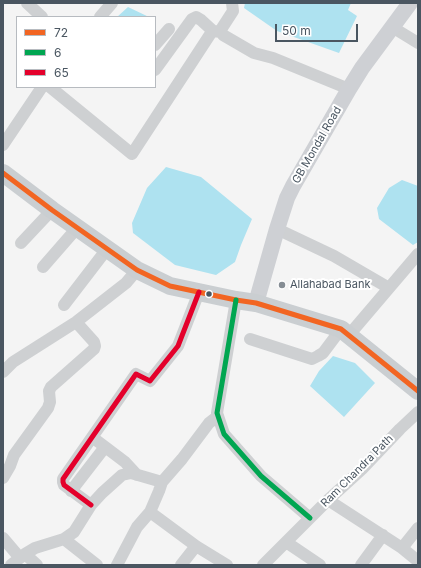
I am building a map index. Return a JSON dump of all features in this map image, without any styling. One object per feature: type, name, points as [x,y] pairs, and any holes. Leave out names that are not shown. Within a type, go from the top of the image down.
[{"type":"main road","points":[[3,173],[52,210],[137,270],[170,286],[256,303],[345,332],[418,391]]},
{"type":"street","points":[[27,3],[41,16]]},
{"type":"street","points":[[101,16],[112,3]]},
{"type":"street","points":[[51,88],[132,154],[211,33],[217,32],[222,28],[233,11],[232,3]]},
{"type":"street","name":"GB Mondal Road","points":[[256,303],[277,229],[287,198],[293,186],[362,68],[410,3]]},
{"type":"street","points":[[156,69],[192,19],[196,18],[254,53],[273,58],[349,89]]},
{"type":"street","points":[[392,27],[418,42]]},
{"type":"street","points":[[156,44],[169,29]]},
{"type":"street","points":[[3,145],[41,88]]},
{"type":"street","points":[[21,244],[52,210]]},
{"type":"street","points":[[43,267],[77,228]]},
{"type":"street","points":[[277,229],[334,256],[389,288]]},
{"type":"street","points":[[64,306],[106,248]]},
{"type":"street","points":[[250,339],[312,359],[318,356],[345,332],[389,288],[418,254]]},
{"type":"street","points":[[3,372],[13,362],[76,322],[126,283],[137,270]]},
{"type":"street","points":[[91,505],[64,485],[62,482],[63,479],[136,374],[150,381],[178,346],[199,292]]},
{"type":"street","points":[[236,300],[217,413],[224,434],[261,476],[310,518]]},
{"type":"street","points":[[3,478],[10,466],[14,454],[48,408],[50,402],[49,391],[51,387],[96,346],[76,322]]},
{"type":"street","name":"Ram Chandra Path","points":[[263,565],[328,500],[362,469],[418,412]]},
{"type":"street","points":[[117,565],[137,527],[150,512],[162,482],[182,459],[209,423],[218,416]]},
{"type":"street","points":[[92,436],[125,462],[137,475]]},
{"type":"street","points":[[71,490],[105,447]]},
{"type":"street","points":[[19,559],[35,548],[64,539],[74,532],[91,505],[122,475],[131,473],[162,482]]},
{"type":"street","points":[[328,500],[383,535],[418,561]]},
{"type":"street","points":[[150,512],[196,546],[227,565]]},
{"type":"street","points":[[402,548],[418,528]]},
{"type":"street","points":[[362,565],[383,535]]},
{"type":"street","points":[[3,538],[19,559],[37,565]]},
{"type":"street","points":[[64,539],[97,565]]},
{"type":"street","points":[[286,542],[320,565]]},
{"type":"street","points":[[181,565],[196,546]]},
{"type":"water","points":[[245,3],[351,3],[348,10],[357,16],[339,53],[277,31],[244,8]]},
{"type":"water","points":[[128,7],[147,16],[118,16]]},
{"type":"water","points":[[166,167],[201,177],[252,219],[235,262],[216,275],[175,265],[133,233],[132,223],[147,188]]},
{"type":"water","points":[[402,180],[418,186],[418,242],[413,245],[379,219],[377,208],[389,188]]},
{"type":"water","points":[[333,356],[355,363],[375,383],[344,417],[310,386],[319,371]]},
{"type":"transit line","name":"72","points":[[3,173],[52,210],[137,270],[170,286],[256,303],[341,329],[418,391]]},
{"type":"transit line","name":"65","points":[[91,505],[64,485],[63,479],[136,374],[150,381],[178,346],[199,292]]},
{"type":"transit line","name":"6","points":[[236,300],[217,413],[224,434],[261,476],[310,518]]},
{"type":"place","name":"Allahabad Bank","points":[[282,285]]}]
